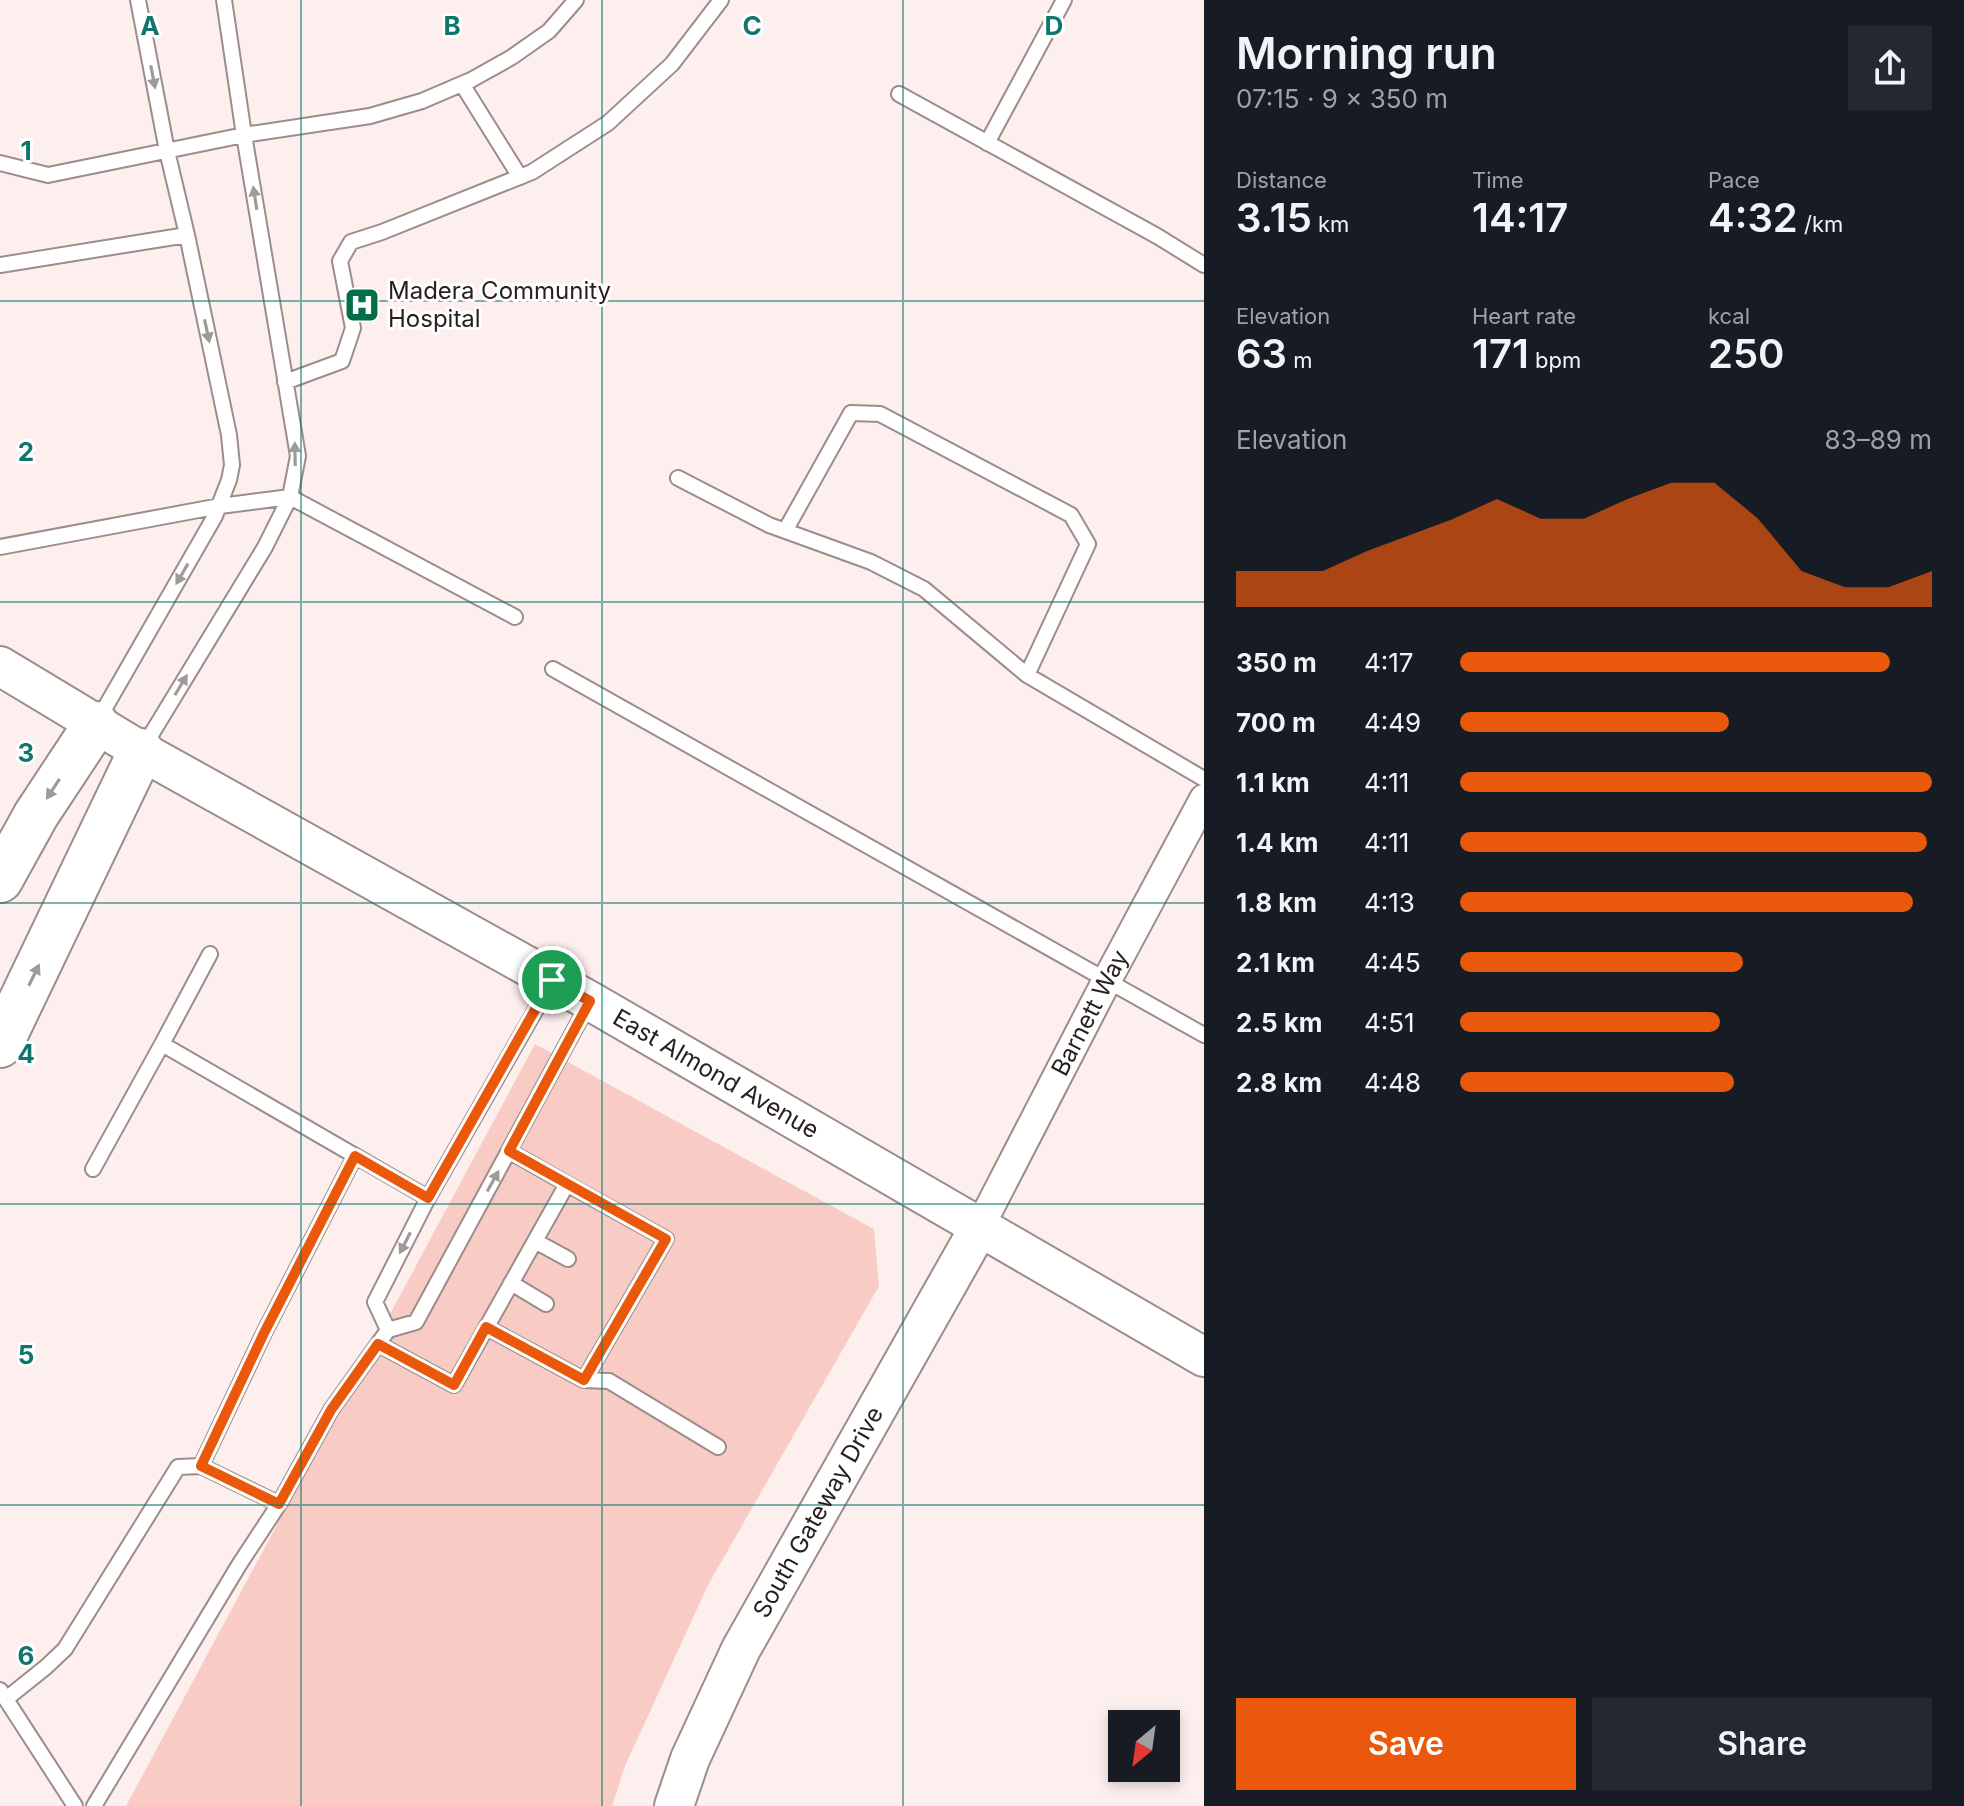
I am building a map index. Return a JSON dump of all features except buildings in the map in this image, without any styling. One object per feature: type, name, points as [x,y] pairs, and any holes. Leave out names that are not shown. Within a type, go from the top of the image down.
[{"type":"highway","points":[[0,880],[36,815],[96,724]]},
{"type":"highway","points":[[0,1045],[141,751]]},
{"type":"main road","name":"East Almond Avenue","points":[[0,666],[141,751],[590,1001],[1204,1357]]},
{"type":"main road","name":"South Gateway Drive","points":[[674,1806],[690,1759],[741,1649],[979,1228]]},
{"type":"street","name":"Barnett Way","points":[[979,1228],[1204,799]]},
{"type":"lane","points":[[96,724],[220,506],[232,465],[229,435],[167,151],[138,0]]},
{"type":"lane","points":[[141,751],[265,547],[290,497],[298,456],[224,0]]},
{"type":"lane","points":[[0,163],[48,175],[244,135],[370,116],[422,101],[512,57],[549,31],[576,0]]},
{"type":"lane","points":[[285,382],[342,361],[353,328],[340,261],[351,242],[532,172],[608,123],[672,64],[721,0]]},
{"type":"lane","points":[[987,143],[1064,0]]},
{"type":"lane","points":[[462,84],[520,177]]},
{"type":"lane","points":[[899,94],[1204,265]]},
{"type":"lane","points":[[0,265],[187,235]]},
{"type":"lane","points":[[785,531],[851,413],[880,414],[1071,515],[1088,544],[1027,675]]},
{"type":"lane","points":[[678,478],[769,525],[871,562],[924,589],[1027,675],[1204,779]]},
{"type":"lane","points":[[0,547],[220,506],[290,497],[515,617]]},
{"type":"lane","points":[[553,669],[1204,1035]]},
{"type":"lane","points":[[93,1169],[210,954]]},
{"type":"lane","points":[[388,1330],[375,1302],[428,1198],[552,980]]},
{"type":"lane","points":[[94,1806],[279,1504],[331,1410],[388,1330],[416,1322],[590,1001]]},
{"type":"lane","points":[[162,1044],[428,1198]]},
{"type":"lane","points":[[509,1151],[666,1239],[627,1292],[609,1338],[584,1380]]},
{"type":"lane","points":[[201,1466],[264,1333],[355,1156]]},
{"type":"lane","points":[[378,1344],[454,1385],[567,1184]]},
{"type":"lane","points":[[535,1241],[568,1259]]},
{"type":"lane","points":[[511,1283],[546,1304]]},
{"type":"lane","points":[[486,1327],[584,1380],[609,1381],[718,1447]]},
{"type":"lane","points":[[595,1330],[609,1338]]},
{"type":"lane","points":[[75,1806],[3,1694],[46,1667],[65,1649],[178,1467],[201,1466],[279,1504]]},
{"type":"shaded area","points":[[535,1044],[874,1229],[879,1286],[708,1585],[625,1766],[612,1806],[126,1806]]},
{"type":"place","name":"Madera Community Hospital","points":[[362,305]]},
{"type":"route","points":[[552,980],[590,1001],[509,1151],[666,1239],[584,1380],[486,1327],[454,1385],[378,1344],[331,1410],[279,1504],[201,1466],[264,1333],[355,1156],[428,1198],[552,980]]}]
